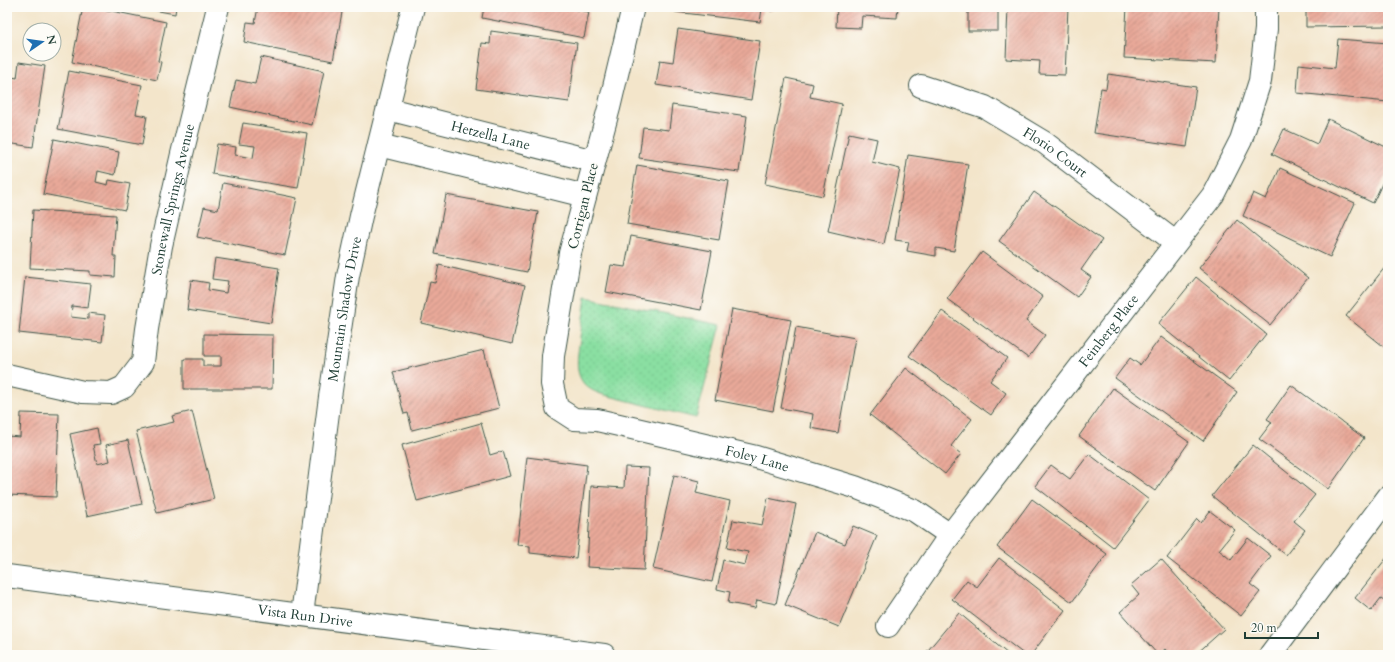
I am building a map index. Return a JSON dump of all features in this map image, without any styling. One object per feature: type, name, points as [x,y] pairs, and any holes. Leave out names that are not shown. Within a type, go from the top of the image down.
[{"type":"street","name":"Stonewall Springs Avenue","points":[[7,375],[83,392],[111,393],[124,387],[144,362],[147,329],[162,246],[182,154],[218,7]]},
{"type":"street","name":"Mountain Shadow Drive","points":[[302,616],[333,375],[347,284],[361,216],[380,145],[413,7]]},
{"type":"street","name":"Corrigan Place","points":[[558,408],[552,384],[553,356],[570,253],[609,108],[633,7]]},
{"type":"street","name":"Feinberg Place","points":[[888,626],[950,535],[1175,242],[1213,195],[1241,140],[1260,81],[1266,29],[1266,7]]},
{"type":"street","name":"Florio Court","points":[[921,86],[985,107],[1045,143],[1175,242]]},
{"type":"street","name":"Hetzella Lane","points":[[388,109],[594,161]]},
{"type":"street","points":[[380,145],[585,196]]},
{"type":"street","name":"Foley Lane","points":[[558,408],[574,419],[597,420],[756,457],[855,487],[915,511],[950,535]]},
{"type":"street","points":[[1270,655],[1388,497]]},
{"type":"street","name":"Vista Run Drive","points":[[7,576],[604,655]]},
{"type":"green space","points":[[586,297],[721,325],[696,418],[601,394],[591,390],[585,384],[580,378],[577,363]]},
{"type":"building","points":[[83,7],[92,7],[166,22],[158,61],[161,62],[157,80],[72,62]]},
{"type":"building","points":[[137,7],[176,7],[175,14]]},
{"type":"building","points":[[258,7],[343,7],[333,61],[244,42],[247,22],[255,23]]},
{"type":"building","points":[[484,7],[562,7],[589,12],[584,38],[482,18]]},
{"type":"building","points":[[675,7],[772,7],[772,11],[762,9],[760,22],[675,12]]},
{"type":"building","points":[[837,7],[898,7],[897,18],[862,16],[861,28],[836,27]]},
{"type":"building","points":[[968,7],[998,7],[998,31],[968,31]]},
{"type":"building","points":[[1008,7],[1068,7],[1065,75],[1039,74],[1040,61],[1006,59]]},
{"type":"building","points":[[1127,7],[1219,7],[1216,63],[1124,58]]},
{"type":"building","points":[[1306,7],[1388,7],[1388,26],[1306,27]]},
{"type":"building","points":[[678,29],[760,41],[751,100],[656,85],[660,60],[673,62]]},
{"type":"building","points":[[491,31],[577,43],[569,102],[476,89],[482,43],[490,44]]},
{"type":"building","points":[[1338,39],[1388,43],[1388,102],[1297,93],[1299,64],[1335,68]]},
{"type":"building","points":[[261,57],[324,71],[312,125],[230,107],[236,80],[255,84]]},
{"type":"building","points":[[19,62],[45,66],[33,147],[7,143],[7,76],[17,78]]},
{"type":"building","points":[[69,71],[142,85],[136,114],[147,116],[142,145],[58,129]]},
{"type":"building","points":[[1108,74],[1196,87],[1187,147],[1094,133],[1101,88],[1106,89]]},
{"type":"building","points":[[786,78],[813,84],[810,97],[842,104],[823,196],[765,184]]},
{"type":"building","points":[[672,105],[747,116],[739,172],[639,158],[643,127],[669,130]]},
{"type":"building","points":[[1328,119],[1388,148],[1388,171],[1373,203],[1272,154],[1284,129],[1317,144]]},
{"type":"building","points":[[243,123],[307,133],[298,188],[212,174],[217,144],[236,147],[235,155],[253,158],[255,146],[239,144]]},
{"type":"building","points":[[849,133],[877,139],[872,162],[900,169],[884,244],[828,231]]},
{"type":"building","points":[[54,139],[119,152],[115,175],[98,171],[96,182],[108,185],[109,180],[130,184],[125,210],[43,194]]},
{"type":"building","points":[[908,155],[968,164],[954,251],[936,248],[936,256],[907,251],[909,242],[895,240]]},
{"type":"building","points":[[637,165],[729,181],[719,240],[627,224]]},
{"type":"building","points":[[1280,168],[1355,203],[1330,257],[1243,216],[1253,193],[1266,199]]},
{"type":"building","points":[[223,183],[297,198],[285,255],[197,237],[204,207],[218,210]]},
{"type":"building","points":[[1034,192],[1102,240],[1081,270],[1091,277],[1077,297],[999,241]]},
{"type":"building","points":[[446,195],[538,212],[527,272],[435,254]]},
{"type":"building","points":[[33,210],[116,215],[113,256],[116,256],[115,277],[90,275],[90,271],[30,268]]},
{"type":"building","points":[[1237,220],[1308,278],[1270,325],[1199,268]]},
{"type":"building","points":[[631,236],[712,251],[701,310],[606,292],[611,265],[625,267]]},
{"type":"building","points":[[982,252],[1043,297],[1026,321],[1045,335],[1028,358],[947,299]]},
{"type":"building","points":[[215,258],[279,268],[271,323],[187,310],[191,280],[209,283],[208,290],[226,293],[228,281],[212,279]]},
{"type":"building","points":[[439,265],[525,285],[512,344],[421,323],[430,282],[435,283]]},
{"type":"building","points":[[1386,266],[1388,267],[1388,350],[1346,316]]},
{"type":"building","points":[[25,277],[91,284],[88,308],[72,306],[71,317],[88,319],[88,313],[105,315],[102,342],[19,333]]},
{"type":"building","points":[[1196,277],[1266,334],[1229,381],[1158,324]]},
{"type":"building","points":[[732,309],[791,320],[773,411],[715,400]]},
{"type":"building","points":[[942,311],[1007,358],[990,381],[1006,393],[991,415],[909,356]]},
{"type":"building","points":[[796,327],[855,338],[838,433],[811,428],[813,414],[781,408]]},
{"type":"building","points":[[204,334],[273,335],[272,389],[184,389],[184,359],[203,359],[203,366],[221,366],[221,356],[204,356]]},
{"type":"building","points":[[1161,337],[1237,392],[1203,441],[1115,378],[1130,358],[1140,365]]},
{"type":"building","points":[[484,350],[499,408],[412,430],[408,413],[404,414],[393,372]]},
{"type":"building","points":[[906,368],[972,419],[951,446],[961,454],[945,474],[870,415]]},
{"type":"building","points":[[1291,385],[1364,438],[1328,489],[1259,439],[1272,422],[1267,419]]},
{"type":"building","points":[[1113,388],[1189,442],[1155,491],[1079,436]]},
{"type":"building","points":[[192,411],[214,499],[157,513],[136,431],[174,422],[172,416]]},
{"type":"building","points":[[21,413],[59,414],[56,497],[7,495],[7,436],[20,437]]},
{"type":"building","points":[[481,423],[490,455],[503,451],[510,476],[417,501],[402,445]]},
{"type":"building","points":[[97,428],[100,444],[93,445],[97,464],[110,461],[106,445],[128,440],[142,504],[87,516],[70,434]]},
{"type":"building","points":[[1253,445],[1315,495],[1294,521],[1305,530],[1286,555],[1212,496]]},
{"type":"building","points":[[1089,454],[1149,500],[1113,547],[1035,486],[1051,465],[1070,479]]},
{"type":"building","points":[[527,457],[587,465],[576,558],[530,553],[530,546],[517,545]]},
{"type":"building","points":[[625,467],[649,468],[644,570],[587,567],[591,486],[624,488]]},
{"type":"building","points":[[674,475],[699,481],[696,493],[730,501],[712,582],[653,569]]},
{"type":"building","points":[[768,498],[796,504],[776,604],[757,600],[755,608],[728,603],[730,592],[717,589],[723,560],[745,565],[748,552],[727,548],[733,520],[762,525]]},
{"type":"building","points":[[1032,499],[1107,554],[1072,602],[997,547]]},
{"type":"building","points":[[1210,511],[1235,530],[1219,550],[1231,560],[1248,538],[1271,556],[1250,584],[1260,592],[1241,616],[1167,558],[1197,519],[1201,523]]},
{"type":"building","points":[[853,526],[877,536],[839,627],[785,605],[815,532],[845,544]]},
{"type":"building","points":[[1388,556],[1388,603],[1381,598],[1371,611],[1355,598]]},
{"type":"building","points":[[999,558],[1065,610],[1031,655],[1025,655],[952,599],[967,580],[977,587]]},
{"type":"building","points":[[1161,559],[1224,629],[1195,655],[1170,655],[1165,649],[1158,655],[1120,612],[1139,595],[1131,585]]},
{"type":"building","points":[[959,613],[1009,655],[924,655]]}]
